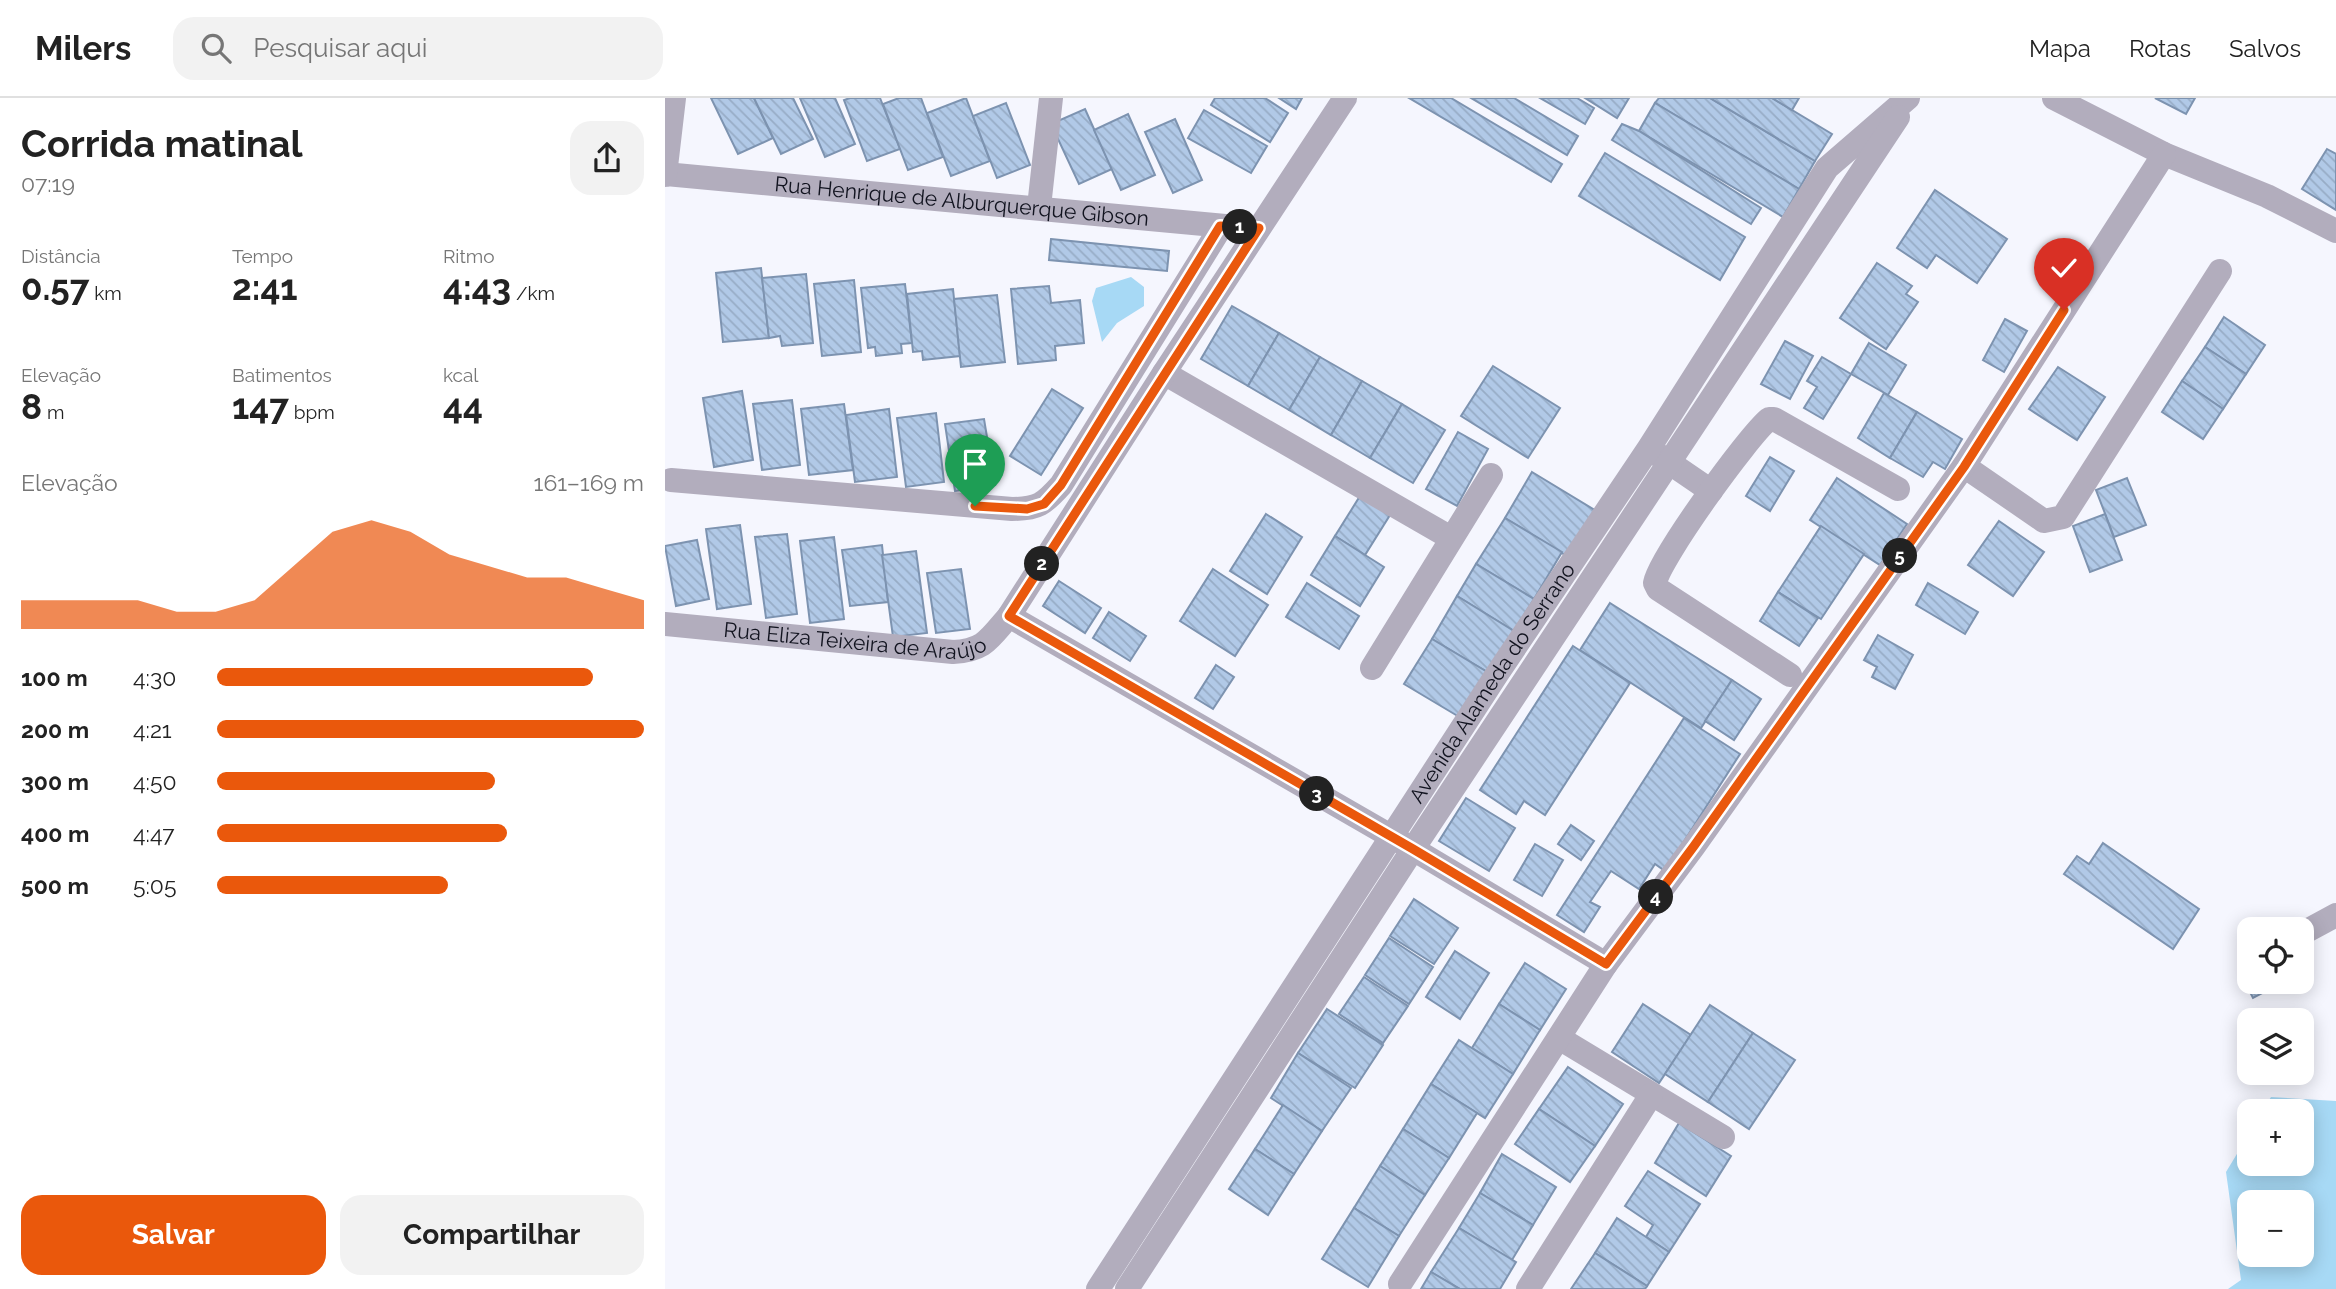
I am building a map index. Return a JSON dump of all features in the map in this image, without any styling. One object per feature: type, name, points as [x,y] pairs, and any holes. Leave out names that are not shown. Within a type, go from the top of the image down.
[{"type":"street","points":[[665,174],[674,98]]},
{"type":"street","points":[[1039,207],[1051,98]]},
{"type":"street","points":[[1009,616],[1164,373],[1345,98]]},
{"type":"street","name":"Avenida Alameda do Serrano","points":[[1098,1289],[1403,843],[1659,455],[1909,98]]},
{"type":"street","points":[[2054,98],[2164,154],[2267,196],[2336,231]]},
{"type":"street","points":[[1400,1284],[1606,964],[1694,846],[1964,467],[2164,154]]},
{"type":"street","name":"Rua Henrique de Alburquerque Gibson","points":[[665,174],[1259,228]]},
{"type":"street","points":[[671,480],[1012,509],[1027,509],[1044,504],[1061,485],[1220,226]]},
{"type":"street","points":[[1964,467],[2043,521],[2063,517],[2220,271]]},
{"type":"street","points":[[1164,373],[1451,538]]},
{"type":"street","points":[[1790,675],[1658,589],[1655,583],[1662,565],[1711,491],[1765,422],[1774,419],[1898,489]]},
{"type":"street","points":[[1659,455],[1711,491]]},
{"type":"street","points":[[1373,668],[1491,475]]},
{"type":"street","name":"Rua Eliza Teixeira de Araújo","points":[[665,624],[953,652],[973,651],[986,643],[1009,616],[1403,843],[1606,964]]},
{"type":"street","name":"Avenida Alameda do Serrano","points":[[1127,1289],[1403,843]]},
{"type":"street","points":[[2314,927],[2336,915]]},
{"type":"street","points":[[1559,1038],[1723,1138]]},
{"type":"street","points":[[1528,1289],[1651,1095]]},
{"type":"water","points":[[1131,277],[1144,287],[1144,306],[1117,323],[1102,342],[1092,301],[1096,288]]},
{"type":"water","points":[[2271,1097],[2304,1099],[2270,1099]]},
{"type":"water","points":[[2314,1100],[2336,1101],[2336,1289],[2228,1289],[2241,1280],[2239,1267],[2314,1267],[2314,1190],[2237,1190],[2237,1251],[2226,1172],[2237,1154],[2237,1176],[2314,1176]]},
{"type":"building","points":[[711,98],[754,98],[773,138],[738,154]]},
{"type":"building","points":[[754,98],[793,98],[813,139],[781,154]]},
{"type":"building","points":[[800,98],[835,98],[855,144],[825,157]]},
{"type":"building","points":[[880,98],[900,149],[867,161],[844,100]]},
{"type":"building","points":[[899,98],[921,98],[943,157],[908,170],[883,104]]},
{"type":"building","points":[[966,98],[990,161],[951,176],[927,113]]},
{"type":"building","points":[[1215,98],[1265,98],[1288,113],[1270,142],[1211,105]]},
{"type":"building","points":[[1279,98],[1302,98],[1296,109]]},
{"type":"building","points":[[1409,98],[1451,98],[1562,164],[1551,182]]},
{"type":"building","points":[[1471,98],[1514,98],[1578,136],[1567,155]]},
{"type":"building","points":[[1540,98],[1577,98],[1594,108],[1585,124]]},
{"type":"building","points":[[1585,98],[1629,98],[1617,118]]},
{"type":"building","points":[[1659,98],[1710,98],[1815,161],[1799,189],[1655,103]]},
{"type":"building","points":[[1710,98],[1772,98],[1832,134],[1815,161]]},
{"type":"building","points":[[1772,98],[1799,98],[1792,110]]},
{"type":"building","points":[[2155,98],[2195,98],[2186,114]]},
{"type":"building","points":[[1006,103],[1030,165],[997,178],[973,116]]},
{"type":"building","points":[[1655,103],[1799,189],[1783,217],[1639,131]]},
{"type":"building","points":[[1085,109],[1112,169],[1079,184],[1051,124]]},
{"type":"building","points":[[1204,110],[1267,146],[1251,173],[1188,138]]},
{"type":"building","points":[[1128,114],[1155,175],[1121,190],[1094,130]]},
{"type":"building","points":[[1175,119],[1202,180],[1173,193],[1145,132]]},
{"type":"building","points":[[1622,124],[1639,131],[1761,208],[1751,224],[1612,140]]},
{"type":"building","points":[[2327,149],[2336,154],[2336,210],[2302,189]]},
{"type":"building","points":[[1605,153],[1745,237],[1720,280],[1579,196]]},
{"type":"building","points":[[1935,190],[2007,239],[1977,283],[1936,255],[1927,268],[1897,248]]},
{"type":"building","points":[[1051,239],[1169,251],[1167,271],[1049,260]]},
{"type":"building","points":[[1877,263],[1912,286],[1906,294],[1918,302],[1886,349],[1840,318]]},
{"type":"building","points":[[761,268],[769,338],[723,342],[716,273]]},
{"type":"building","points":[[806,274],[813,343],[782,346],[780,336],[769,338],[762,278]]},
{"type":"building","points":[[854,280],[861,352],[822,356],[814,284]]},
{"type":"building","points":[[905,284],[912,343],[901,344],[902,353],[876,356],[875,347],[868,348],[861,288]]},
{"type":"building","points":[[1049,286],[1051,303],[1080,300],[1084,343],[1055,346],[1056,360],[1018,364],[1011,289]]},
{"type":"building","points":[[953,289],[960,356],[923,360],[922,351],[913,352],[907,294]]},
{"type":"building","points":[[997,295],[1005,362],[961,367],[954,299]]},
{"type":"building","points":[[1232,306],[1279,333],[1248,386],[1201,359]]},
{"type":"building","points":[[2224,317],[2265,345],[2246,374],[2205,347]]},
{"type":"building","points":[[2005,319],[2027,331],[2004,372],[1983,360]]},
{"type":"building","points":[[1279,333],[1320,357],[1289,410],[1248,386]]},
{"type":"building","points":[[1785,341],[1813,356],[1790,399],[1761,384]]},
{"type":"building","points":[[1869,343],[1906,365],[1888,395],[1851,374]]},
{"type":"building","points":[[2205,347],[2246,374],[2223,409],[2182,381]]},
{"type":"building","points":[[1320,357],[1362,381],[1331,435],[1289,410]]},
{"type":"building","points":[[1822,357],[1851,374],[1823,419],[1804,408],[1817,387],[1807,381]]},
{"type":"building","points":[[1493,366],[1560,408],[1528,458],[1461,416]]},
{"type":"building","points":[[2058,367],[2105,397],[2077,440],[2029,409]]},
{"type":"building","points":[[1362,381],[1402,404],[1370,458],[1331,435]]},
{"type":"building","points":[[2182,381],[2223,409],[2203,439],[2162,412]]},
{"type":"building","points":[[1052,389],[1083,408],[1041,475],[1010,456]]},
{"type":"building","points":[[742,391],[753,460],[714,467],[703,398]]},
{"type":"building","points":[[1884,393],[1917,412],[1890,458],[1858,438]]},
{"type":"building","points":[[792,400],[800,465],[762,470],[753,404]]},
{"type":"building","points":[[844,404],[853,470],[809,475],[801,409]]},
{"type":"building","points":[[1402,404],[1445,430],[1413,483],[1370,458]]},
{"type":"building","points":[[889,409],[897,477],[855,482],[846,415]]},
{"type":"building","points":[[1917,412],[1962,439],[1945,469],[1933,462],[1923,477],[1890,458]]},
{"type":"building","points":[[936,413],[944,482],[906,487],[897,418]]},
{"type":"building","points":[[984,419],[995,485],[955,491],[945,424]]},
{"type":"building","points":[[1458,432],[1488,449],[1457,506],[1426,489]]},
{"type":"building","points":[[1770,457],[1794,471],[1770,511],[1746,496]]},
{"type":"building","points":[[1532,472],[1598,512],[1570,558],[1505,518]]},
{"type":"building","points":[[1837,478],[1907,524],[1880,565],[1810,520]]},
{"type":"building","points":[[2127,478],[2146,525],[2114,537],[2096,490]]},
{"type":"building","points":[[1360,496],[1390,515],[1365,555],[1335,536]]},
{"type":"building","points":[[1266,514],[1302,537],[1267,594],[1230,571]]},
{"type":"building","points":[[2105,514],[2122,560],[2090,572],[2073,526]]},
{"type":"building","points":[[1505,518],[1562,552],[1534,599],[1476,564]]},
{"type":"building","points":[[1999,521],[2044,552],[2013,596],[1968,565]]},
{"type":"building","points":[[740,525],[751,604],[717,609],[706,529]]},
{"type":"building","points":[[1821,526],[1864,554],[1821,619],[1778,592]]},
{"type":"building","points":[[787,534],[797,614],[766,618],[755,537]]},
{"type":"building","points":[[1335,536],[1384,567],[1360,606],[1311,575]]},
{"type":"building","points":[[834,537],[844,619],[810,623],[800,541]]},
{"type":"building","points":[[697,540],[709,599],[676,606],[665,546]]},
{"type":"building","points":[[882,545],[888,602],[850,606],[842,550]]},
{"type":"building","points":[[916,551],[927,633],[893,637],[882,555]]},
{"type":"building","points":[[1476,564],[1534,599],[1514,631],[1457,596]]},
{"type":"building","points":[[961,569],[970,629],[936,633],[927,573]]},
{"type":"building","points":[[1213,569],[1268,605],[1235,656],[1180,621]]},
{"type":"building","points":[[1059,581],[1101,608],[1085,633],[1043,606]]},
{"type":"building","points":[[1307,583],[1359,616],[1339,649],[1286,617]]},
{"type":"building","points":[[1928,583],[1978,612],[1965,634],[1916,605]]},
{"type":"building","points":[[1778,592],[1818,618],[1799,646],[1760,621]]},
{"type":"building","points":[[1457,596],[1514,631],[1489,673],[1432,639]]},
{"type":"building","points":[[1610,603],[1732,680],[1701,728],[1580,650]]},
{"type":"building","points":[[1109,612],[1146,636],[1130,661],[1093,638]]},
{"type":"building","points":[[1878,635],[1913,655],[1895,689],[1872,677],[1877,667],[1864,660]]},
{"type":"building","points":[[1432,639],[1489,673],[1461,718],[1404,684]]},
{"type":"building","points":[[1573,646],[1630,683],[1545,815],[1524,801],[1516,814],[1480,790]]},
{"type":"building","points":[[1216,665],[1234,677],[1213,709],[1195,698]]},
{"type":"building","points":[[1732,680],[1761,699],[1734,740],[1705,721]]},
{"type":"building","points":[[1684,718],[1740,754],[1665,871],[1655,864],[1639,889],[1611,871],[1590,902],[1600,907],[1584,932],[1557,915]]},
{"type":"building","points":[[1466,798],[1515,828],[1489,871],[1439,841]]},
{"type":"building","points":[[1571,825],[1594,841],[1581,860],[1558,844]]},
{"type":"building","points":[[2103,843],[2199,909],[2173,949],[2064,874],[2077,856],[2089,864]]},
{"type":"building","points":[[1535,844],[1563,860],[1542,896],[1514,880]]},
{"type":"building","points":[[1414,899],[1458,928],[1434,964],[1390,936]]},
{"type":"building","points":[[1389,938],[1433,967],[1409,1004],[1365,975]]},
{"type":"building","points":[[1455,951],[1489,973],[1460,1019],[1426,997]]},
{"type":"building","points":[[1525,963],[1566,989],[1540,1030],[1499,1004]]},
{"type":"building","points":[[1364,977],[1408,1006],[1383,1043],[1339,1014]]},
{"type":"building","points":[[1499,1004],[1540,1030],[1513,1074],[1472,1048]]},
{"type":"building","points":[[1643,1004],[1691,1035],[1659,1083],[1612,1052]]},
{"type":"building","points":[[1710,1005],[1753,1033],[1708,1102],[1665,1074]]},
{"type":"building","points":[[1327,1009],[1383,1045],[1355,1088],[1298,1053]]},
{"type":"building","points":[[1753,1033],[1795,1060],[1749,1129],[1708,1102]]},
{"type":"building","points":[[1459,1040],[1513,1074],[1485,1118],[1431,1084]]},
{"type":"building","points":[[1298,1053],[1351,1088],[1322,1131],[1271,1098]]},
{"type":"building","points":[[1568,1067],[1623,1104],[1595,1146],[1539,1109]]},
{"type":"building","points":[[1431,1084],[1477,1113],[1449,1158],[1403,1129]]},
{"type":"building","points":[[1283,1105],[1322,1131],[1294,1174],[1255,1149]]},
{"type":"building","points":[[1539,1109],[1595,1146],[1570,1182],[1515,1144]]},
{"type":"building","points":[[1679,1123],[1731,1156],[1706,1196],[1655,1163]]},
{"type":"building","points":[[1403,1129],[1449,1158],[1425,1195],[1380,1166]]},
{"type":"building","points":[[1255,1149],[1294,1174],[1268,1215],[1229,1189]]},
{"type":"building","points":[[1502,1154],[1556,1187],[1533,1225],[1480,1193]]},
{"type":"building","points":[[1380,1166],[1425,1195],[1399,1236],[1354,1208]]},
{"type":"building","points":[[1648,1171],[1700,1204],[1669,1252],[1646,1237],[1653,1225],[1625,1206]]},
{"type":"building","points":[[1480,1193],[1533,1225],[1512,1260],[1459,1228]]},
{"type":"building","points":[[1354,1208],[1399,1236],[1368,1287],[1322,1259]]},
{"type":"building","points":[[1617,1218],[1669,1252],[1647,1286],[1595,1253]]},
{"type":"building","points":[[1459,1228],[1516,1262],[1500,1289],[1460,1289],[1431,1272]]},
{"type":"building","points":[[1595,1253],[1647,1286],[1645,1289],[1571,1289]]},
{"type":"building","points":[[1431,1272],[1460,1289],[1421,1289]]},
{"type":"route","points":[[975,506],[1027,509],[1044,504],[1061,485],[1220,226],[1259,228],[1009,616],[1413,849],[1606,964],[1694,846],[1964,467],[2064,310]]}]
